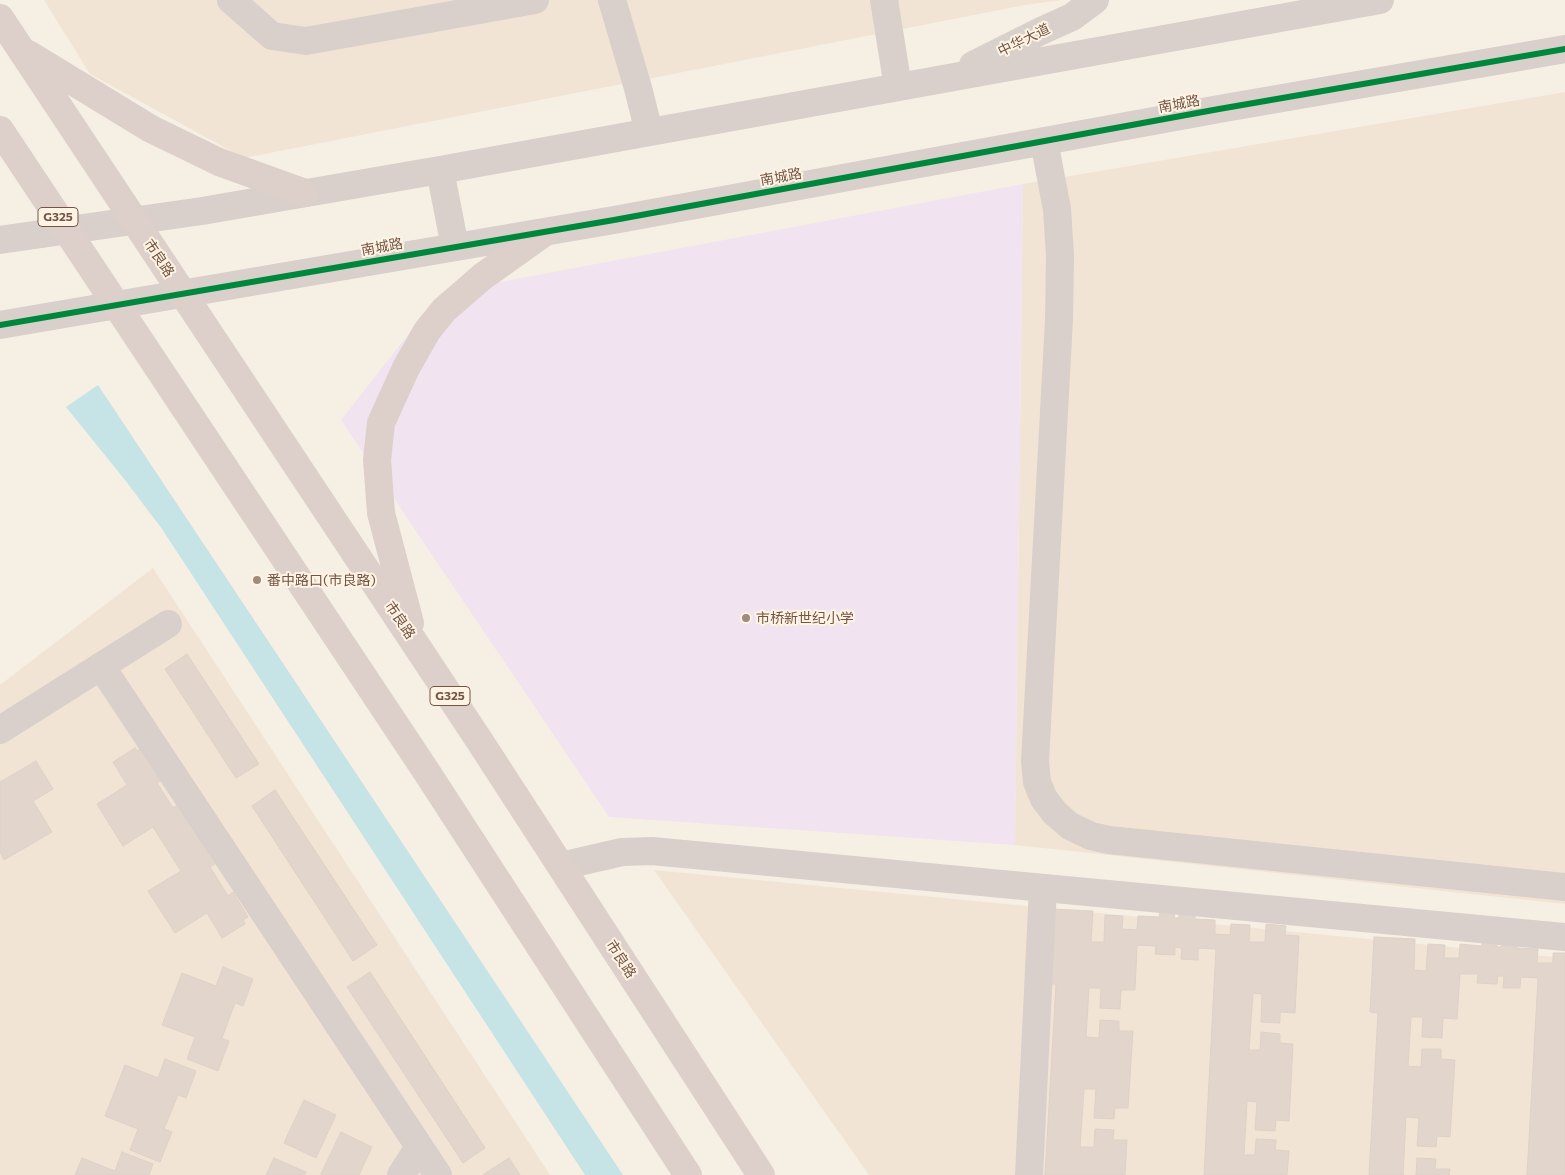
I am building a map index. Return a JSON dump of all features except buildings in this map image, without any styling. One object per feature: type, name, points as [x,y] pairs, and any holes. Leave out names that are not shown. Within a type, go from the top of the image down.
[{"type":"highway","name":"市良路","points":[[0,18],[416,644],[761,1175]]},
{"type":"highway","points":[[21,50],[151,129],[219,162],[305,193]]},
{"type":"highway","name":"G325","points":[[0,130],[428,774],[688,1175]]},
{"type":"highway","points":[[416,644],[381,513],[377,460],[381,422],[423,338],[444,310],[482,277],[545,232]]},
{"type":"street","points":[[231,0],[272,36],[306,41],[535,0]]},
{"type":"street","points":[[612,0],[649,132]]},
{"type":"street","points":[[884,0],[898,87]]},
{"type":"street","name":"中华大道","points":[[950,78],[1026,38],[1072,17],[1095,0]]},
{"type":"street","points":[[0,240],[202,211],[440,170],[1380,0]]},
{"type":"street","name":"南城路","points":[[0,325],[545,232],[1565,49]]},
{"type":"street","points":[[1044,141],[1057,209],[1060,255],[1059,330],[1035,761],[1037,782],[1044,799],[1055,814],[1070,826],[1091,836],[1109,840],[1565,888]]},
{"type":"street","points":[[440,170],[455,247]]},
{"type":"street","points":[[0,730],[168,624]]},
{"type":"street","points":[[101,666],[438,1175]]},
{"type":"street","points":[[561,866],[622,852],[652,851],[1565,937]]},
{"type":"street","points":[[1029,1175],[1043,888]]},
{"type":"street","points":[[401,1175],[419,1147]]},
{"type":"shaded area","points":[[44,0],[1062,0],[1025,5],[244,158],[90,74]]},
{"type":"shaded area","points":[[1565,92],[1565,904],[1015,845],[1023,184]]},
{"type":"shaded area","name":"市桥新世纪小学","points":[[1023,184],[1015,845],[609,817],[341,420],[441,293]]},
{"type":"shaded area","points":[[153,568],[550,1175],[0,1175],[0,685]]},
{"type":"shaded area","points":[[654,870],[1565,958],[1565,1175],[869,1175]]},
{"type":"water","points":[[98,385],[623,1175],[585,1175],[162,529],[66,407]]},
{"type":"cycle path","points":[[0,325],[614,220],[1219,109],[1565,49]]},
{"type":"place","name":"番中路口(市良路)","points":[[257,580]]},
{"type":"place","name":"市桥新世纪小学","points":[[746,618]]}]
